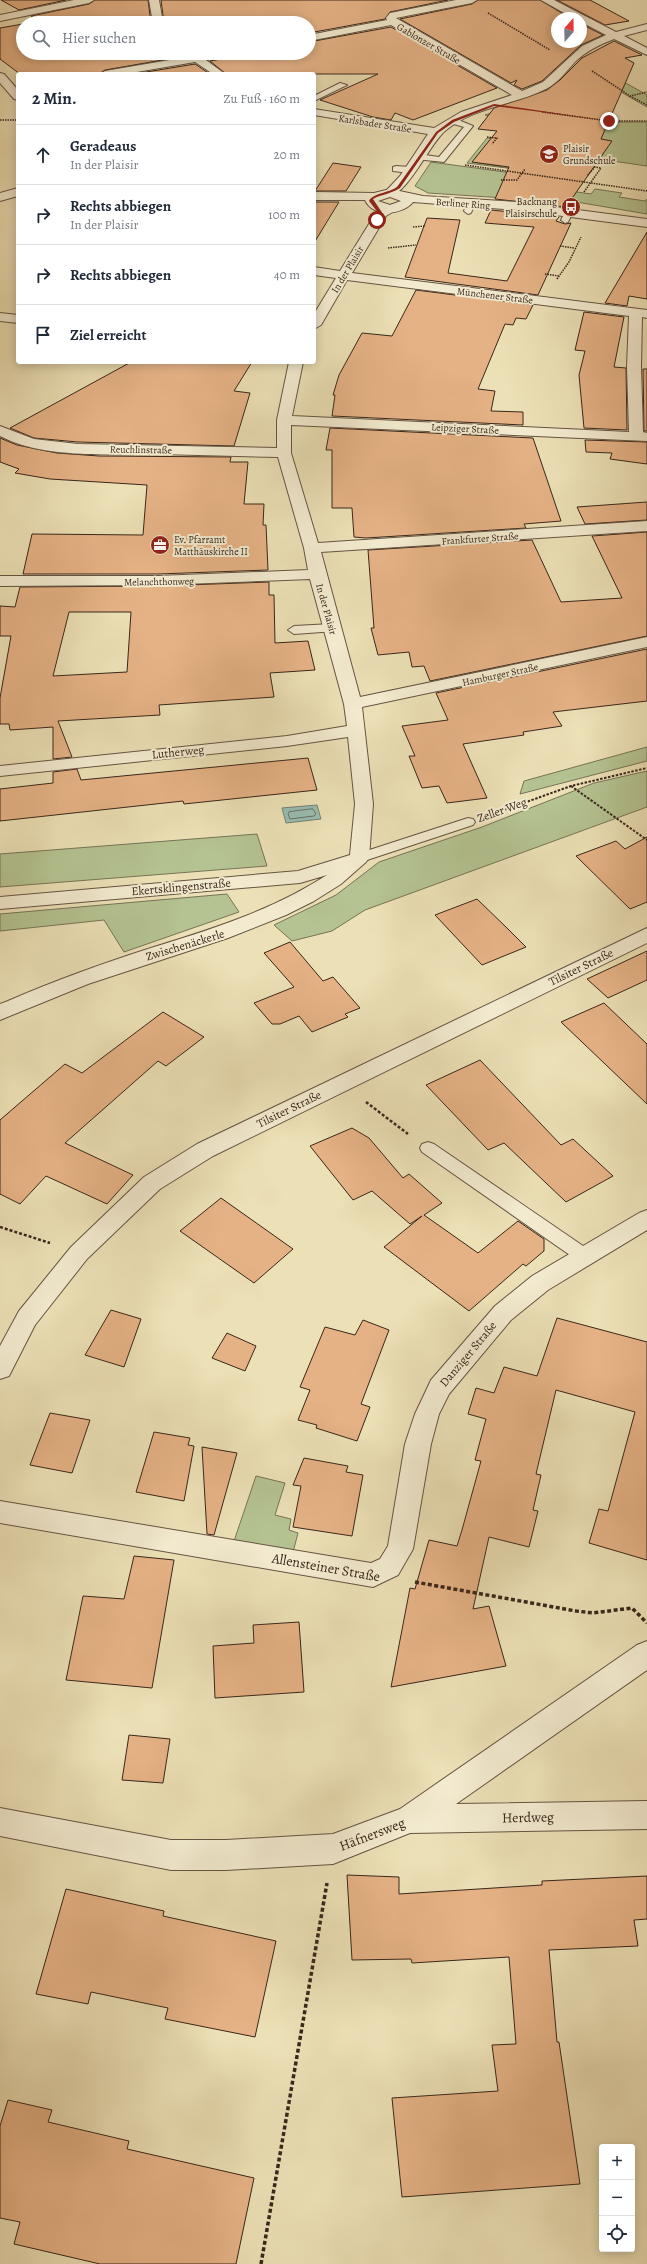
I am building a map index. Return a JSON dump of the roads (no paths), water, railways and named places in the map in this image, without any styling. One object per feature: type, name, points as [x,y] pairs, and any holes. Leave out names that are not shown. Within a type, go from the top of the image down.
[{"type":"street","points":[[0,18],[89,0]]},
{"type":"street","points":[[154,0],[157,16]]},
{"type":"street","name":"Gablonzer Straße","points":[[470,0],[394,15],[391,18],[393,22],[492,81],[522,96]]},
{"type":"street","points":[[546,0],[644,49]]},
{"type":"street","points":[[316,37],[393,22]]},
{"type":"street","points":[[316,196],[354,198],[393,208],[417,154],[437,132],[453,121],[522,96],[546,84],[571,60],[595,43],[647,27]]},
{"type":"street","points":[[118,72],[193,60]]},
{"type":"street","points":[[200,60],[217,72]]},
{"type":"street","points":[[0,76],[16,95]]},
{"type":"street","name":"Karlsbader Straße","points":[[316,112],[363,123],[437,132]]},
{"type":"street","points":[[0,197],[16,193]]},
{"type":"street","points":[[375,204],[400,195]]},
{"type":"street","name":"Berliner Ring","points":[[400,195],[422,200],[470,207],[647,223]]},
{"type":"street","name":"In der Plaisir","points":[[316,322],[342,276],[375,204]]},
{"type":"street","name":"Münchener Straße","points":[[316,271],[342,276],[642,313]]},
{"type":"street","points":[[641,436],[634,366],[642,313]]},
{"type":"street","points":[[0,317],[16,319]]},
{"type":"street","name":"In der Plaisir","points":[[296,364],[284,420],[284,453],[312,548],[317,574],[353,704],[364,804],[359,858]]},
{"type":"street","name":"Leipziger Straße","points":[[284,420],[641,436]]},
{"type":"street","name":"Reuchlinstraße","points":[[0,430],[17,438],[38,443],[94,448],[284,453]]},
{"type":"street","name":"Frankfurter Straße","points":[[312,548],[647,526]]},
{"type":"street","name":"Melanchthonweg","points":[[0,581],[75,582],[211,580],[317,574]]},
{"type":"street","name":"Hamburger Straße","points":[[353,704],[647,642]]},
{"type":"street","name":"Lutherweg","points":[[0,771],[287,741],[355,730]]},
{"type":"street","name":"Ekertsklingenstraße","points":[[0,902],[300,877],[359,858]]},
{"type":"street","name":"Zwischenäckerle","points":[[0,1013],[129,962],[254,923],[317,892],[341,875],[359,858]]},
{"type":"street","name":"Tilsiter Straße","points":[[0,1369],[27,1318],[79,1253],[152,1183],[205,1150],[647,935]]},
{"type":"street","name":"Danziger Straße","points":[[373,1575],[389,1567],[400,1549],[405,1529],[418,1444],[427,1414],[440,1387],[503,1313],[540,1283],[583,1255],[647,1219]]},
{"type":"street","name":"Allensteiner Straße","points":[[0,1512],[373,1575]]},
{"type":"street","name":"Häfnersweg","points":[[0,1822],[171,1855],[226,1855],[333,1849],[410,1819],[647,1654]]},
{"type":"street","name":"Herdweg","points":[[410,1819],[647,1815]]},
{"type":"lane","points":[[316,98],[343,85]]},
{"type":"lane","points":[[417,154],[441,160],[469,126],[453,121]]},
{"type":"lane","points":[[396,169],[410,170]]},
{"type":"lane","points":[[294,630],[332,628]]},
{"type":"lane","name":"Zeller Weg","points":[[359,858],[468,822]]},
{"type":"lane","points":[[428,1148],[583,1255]]},
{"type":"water","points":[[317,805],[321,819],[286,823],[282,808]]},
{"type":"place","name":"Plaisir Grundschule","points":[[549,154]]},
{"type":"place","name":"Backnang Plaisirschule","points":[[571,207]]},
{"type":"place","name":"Ev. Pfarramt Matthäuskirche II","points":[[160,545]]}]
